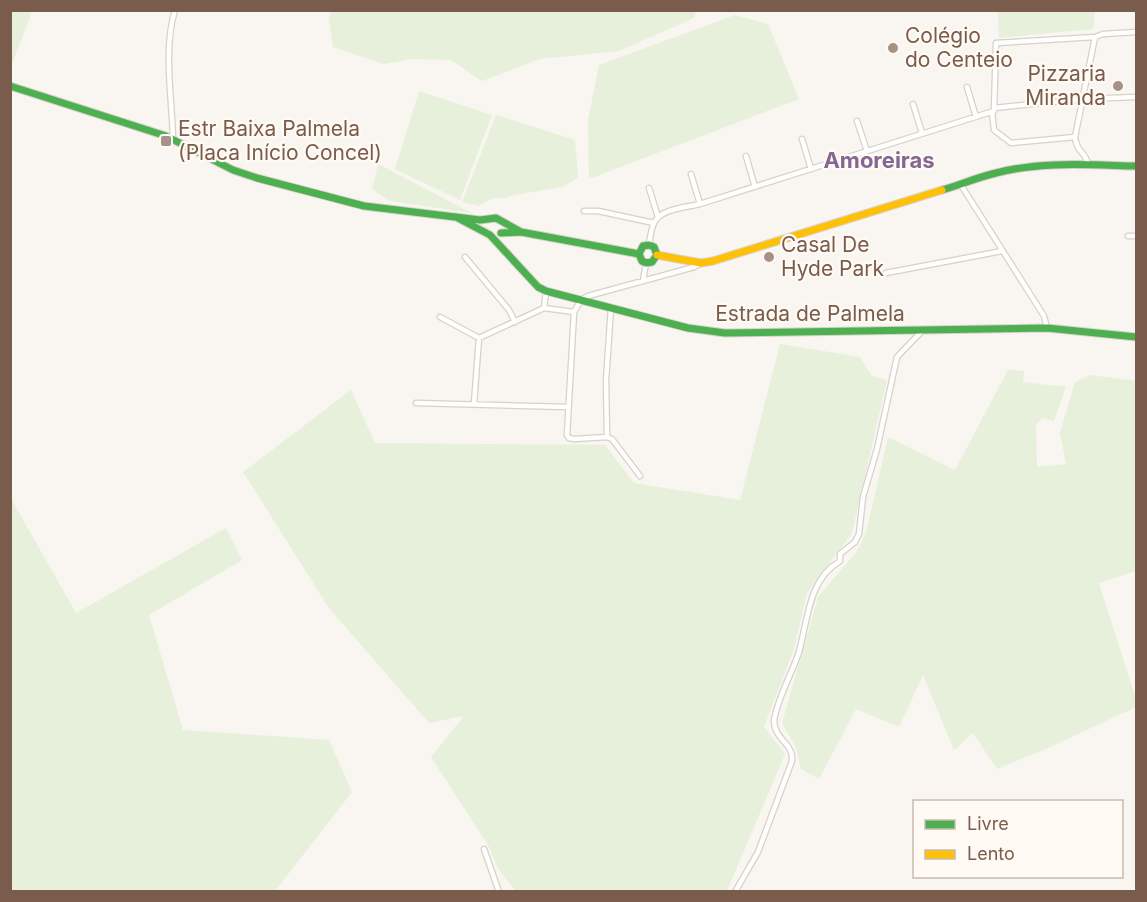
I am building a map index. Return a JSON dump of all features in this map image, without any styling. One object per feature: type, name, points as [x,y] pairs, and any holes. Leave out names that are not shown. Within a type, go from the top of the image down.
[{"type":"street","points":[[173,139],[169,47],[170,28],[175,10]]},
{"type":"street","points":[[1076,137],[1011,142],[994,130],[996,43],[1137,32]]},
{"type":"street","points":[[1089,165],[1088,159],[1077,148],[1076,137],[1095,37]]},
{"type":"street","name":"Estrada de Palmela","points":[[10,86],[173,139],[233,170],[257,178],[364,206],[480,220],[491,219]]},
{"type":"street","points":[[967,87],[975,117]]},
{"type":"street","points":[[649,245],[654,223],[665,213],[700,204],[993,110],[1083,99],[1137,97]]},
{"type":"street","points":[[913,104],[922,133]]},
{"type":"street","points":[[857,121],[867,151]]},
{"type":"street","points":[[802,139],[811,169]]},
{"type":"street","points":[[746,156],[755,186]]},
{"type":"street","points":[[657,255],[701,263],[713,261],[1015,168],[1137,166]]},
{"type":"street","points":[[691,174],[700,204]]},
{"type":"street","points":[[961,185],[1044,316],[1047,328]]},
{"type":"street","points":[[649,188],[658,217]]},
{"type":"street","points":[[584,211],[598,211],[654,223]]},
{"type":"street","name":"Estrada de Palmela","points":[[456,217],[489,234],[538,287],[546,291],[688,327],[725,333],[1047,328],[1137,337]]},
{"type":"street","points":[[521,232],[496,218],[491,219],[485,225],[489,234],[495,236],[501,233],[521,232],[639,254]]},
{"type":"street","points":[[501,221],[503,228],[501,233]]},
{"type":"street","name":"Estrada de Palmela","points":[[501,233],[505,251]]},
{"type":"street","points":[[1128,236],[1137,236]]},
{"type":"street","points":[[649,245],[656,250],[657,255],[654,261],[646,263],[642,261],[639,254],[643,246],[649,245]]},
{"type":"street","points":[[886,273],[1002,251]]},
{"type":"street","points":[[465,257],[509,310],[515,322]]},
{"type":"street","points":[[643,281],[646,263]]},
{"type":"street","points":[[640,476],[617,444],[607,437],[574,439],[567,435],[574,312],[581,300],[701,263]]},
{"type":"street","points":[[544,308],[546,291]]},
{"type":"street","points":[[479,338],[544,308],[574,312]]},
{"type":"street","points":[[607,437],[606,380],[611,308]]},
{"type":"street","points":[[440,317],[479,338]]},
{"type":"street","points":[[735,891],[758,852],[792,761],[791,750],[775,732],[774,720],[799,652],[807,610],[822,580],[833,565],[840,561],[840,554],[855,542],[859,534],[863,497],[877,449],[897,357],[922,331]]},
{"type":"street","points":[[474,404],[479,338]]},
{"type":"street","points":[[416,403],[568,407]]},
{"type":"street","points":[[484,849],[499,891]]},
{"type":"green space","points":[[11,10],[31,11],[11,66]]},
{"type":"green space","points":[[331,10],[696,11],[694,18],[619,51],[540,59],[482,81],[451,60],[412,59],[383,64],[333,47],[329,19]]},
{"type":"green space","points":[[998,10],[1104,12],[1095,12],[1093,29],[999,38]]},
{"type":"green space","points":[[735,15],[768,24],[799,99],[589,179],[588,120],[599,65]]},
{"type":"green space","points":[[419,91],[492,115],[460,200],[395,169]]},
{"type":"green space","points":[[496,115],[575,140],[578,178],[562,187],[507,198],[493,198],[479,206],[462,202]]},
{"type":"green space","points":[[378,164],[472,213],[390,201],[372,189]]},
{"type":"green space","points":[[780,344],[860,357],[872,376],[887,380],[852,533],[807,593],[794,649],[764,727],[785,754],[727,891],[515,891],[498,868],[488,845],[431,757],[464,716],[429,723],[329,608],[243,472],[351,390],[375,443],[605,445],[634,483],[740,500]]},
{"type":"green space","points":[[1008,370],[1024,371],[1023,382],[1066,387],[1054,421],[1043,418],[1036,424],[1037,467],[1066,464],[1060,433],[1075,382],[1090,375],[1136,381],[1136,571],[1099,583],[1136,700],[1136,707],[997,769],[973,733],[954,750],[923,675],[899,727],[856,709],[819,779],[801,769],[796,748],[782,723],[818,597],[857,551],[866,533],[888,437],[955,470]]},
{"type":"green space","points":[[10,497],[76,613],[226,528],[242,560],[149,615],[183,730],[329,740],[352,792],[275,891],[11,891]]},
{"type":"traffic: fast","points":[[10,86],[166,136],[233,170],[257,178],[364,206],[480,220],[496,218],[521,232]]},
{"type":"traffic: fast","points":[[942,190],[1013,169],[1066,165],[1136,166]]},
{"type":"traffic: fast","points":[[456,217],[490,235],[538,287],[546,291],[688,328],[725,333],[1047,328],[1136,337]]},
{"type":"traffic: fast","points":[[501,233],[521,232],[639,254]]},
{"type":"traffic: fast","points":[[639,254],[643,246],[649,245],[654,247],[657,255]]},
{"type":"traffic: fast","points":[[639,254],[642,261],[646,263],[652,262],[657,255]]},
{"type":"traffic: slow","points":[[657,255],[701,263],[713,261],[942,190]]},
{"type":"place","name":"Colégio do Centeio","points":[[893,48]]},
{"type":"place","name":"Pizzaria Miranda","points":[[1118,86]]},
{"type":"place","name":"Estr Baixa Palmela (Placa Início Concel)","points":[[166,141]]},
{"type":"place","name":"Casal De Hyde Park","points":[[769,257]]},
{"type":"district","name":"Amoreiras","points":[[879,160]]}]
